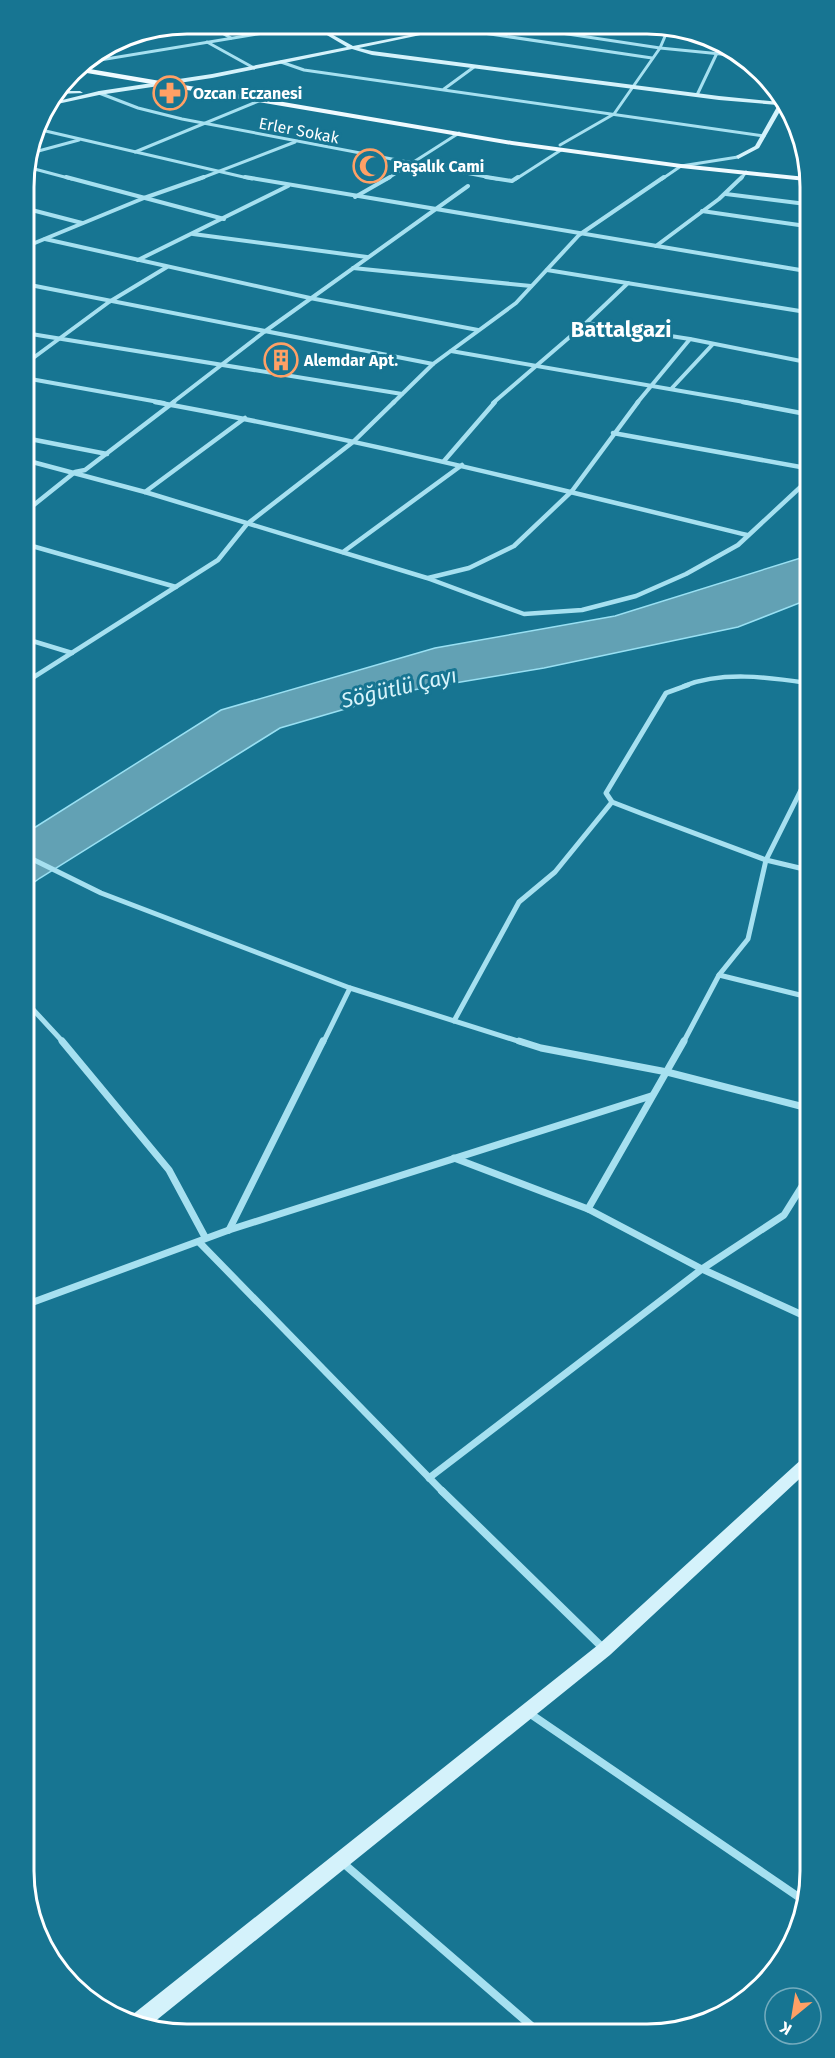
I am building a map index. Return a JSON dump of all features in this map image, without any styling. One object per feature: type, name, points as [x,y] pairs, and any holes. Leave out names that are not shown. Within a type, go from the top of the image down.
[{"type":"main road","points":[[95,65],[560,147],[681,166],[799,177]]},
{"type":"main road","points":[[88,71],[459,133],[560,147],[799,172]]},
{"type":"street","points":[[225,34],[232,38]]},
{"type":"street","points":[[104,59],[257,34]]},
{"type":"street","points":[[328,34],[352,48],[474,67],[775,103]]},
{"type":"street","points":[[61,102],[99,93],[254,68],[421,34]]},
{"type":"street","points":[[490,34],[652,58]]},
{"type":"street","points":[[568,34],[660,48],[721,54]]},
{"type":"street","points":[[614,114],[660,48],[665,36]]},
{"type":"street","points":[[206,42],[254,68]]},
{"type":"street","points":[[697,95],[717,53]]},
{"type":"street","points":[[281,62],[304,70],[764,136]]},
{"type":"street","points":[[444,89],[474,67]]},
{"type":"street","points":[[68,93],[99,93]]},
{"type":"street","name":"Erler Sokak","points":[[99,93],[114,100],[208,124],[411,165],[512,181],[560,147],[614,114]]},
{"type":"street","points":[[134,152],[208,124],[261,100]]},
{"type":"street","points":[[35,677],[218,560],[247,524],[353,442],[433,364],[516,303],[579,235],[681,166],[738,157],[757,147],[779,109]]},
{"type":"street","points":[[45,131],[288,186],[800,270]]},
{"type":"street","points":[[355,197],[411,165],[459,133]]},
{"type":"street","points":[[39,151],[81,139]]},
{"type":"street","points":[[35,243],[144,198],[219,172],[296,141]]},
{"type":"street","points":[[36,169],[224,219]]},
{"type":"street","points":[[656,246],[726,194],[746,172]]},
{"type":"street","points":[[138,260],[288,186]]},
{"type":"street","points":[[35,504],[75,472],[85,470],[107,454],[310,298],[468,186]]},
{"type":"street","points":[[726,194],[800,203]]},
{"type":"street","points":[[35,211],[82,223]]},
{"type":"street","points":[[702,211],[800,225]]},
{"type":"street","points":[[193,234],[368,257]]},
{"type":"street","points":[[45,239],[310,298],[478,330]]},
{"type":"street","points":[[35,357],[109,302],[168,267]]},
{"type":"street","points":[[353,268],[531,286]]},
{"type":"street","points":[[547,270],[800,311]]},
{"type":"street","points":[[444,461],[489,407],[586,323],[628,283]]},
{"type":"street","points":[[35,286],[433,364]]},
{"type":"street","points":[[586,323],[690,339],[800,361]]},
{"type":"street","points":[[35,334],[402,394]]},
{"type":"street","points":[[427,578],[469,568],[514,546],[572,491],[651,384],[690,339]]},
{"type":"street","points":[[672,388],[713,344]]},
{"type":"street","points":[[450,351],[534,367],[651,384],[800,413]]},
{"type":"street","points":[[35,380],[245,418],[444,461],[747,535]]},
{"type":"street","points":[[145,492],[245,418]]},
{"type":"street","points":[[613,433],[800,467]]},
{"type":"street","points":[[35,440],[107,454]]},
{"type":"street","points":[[35,462],[145,492],[427,578],[524,614],[582,610],[636,596],[686,574],[738,545],[800,487]]},
{"type":"street","points":[[343,552],[462,465]]},
{"type":"street","points":[[35,547],[177,587]]},
{"type":"street","points":[[35,642],[72,653]]},
{"type":"street","points":[[800,682],[765,677],[717,678],[689,684],[666,693],[606,793],[612,802],[766,860],[800,868]]},
{"type":"street","points":[[588,1209],[651,1096],[667,1072],[719,975],[748,939],[766,860],[800,792]]},
{"type":"street","points":[[454,1021],[519,902],[555,872],[612,802]]},
{"type":"street","points":[[35,860],[101,893],[350,988],[541,1048],[667,1072],[800,1106]]},
{"type":"street","points":[[719,975],[800,995]]},
{"type":"street","points":[[228,1230],[350,988]]},
{"type":"street","points":[[35,1011],[169,1170],[202,1239],[429,1478],[604,1650]]},
{"type":"street","points":[[34,1302],[228,1230],[651,1096]]},
{"type":"street","points":[[454,1158],[588,1209],[702,1269],[800,1314]]},
{"type":"street","points":[[429,1478],[702,1269],[784,1215],[800,1188]]},
{"type":"street","points":[[145,2017],[604,1650],[800,1469]]},
{"type":"street","points":[[527,1711],[798,1896]]},
{"type":"street","points":[[339,1860],[529,2024]]},
{"type":"water","name":"Söğütlü Çayı","points":[[800,558],[800,603],[738,627],[544,668],[407,691],[280,728],[35,882],[35,828],[221,710],[435,648],[615,616]]},
{"type":"place","name":"Ozcan Eczanesi","points":[[170,93]]},
{"type":"place","name":"Paşalık Cami","points":[[370,166]]},
{"type":"place","name":"Alemdar Apt.","points":[[281,360]]},
{"type":"district","name":"Battalgazi","points":[[621,329]]}]
